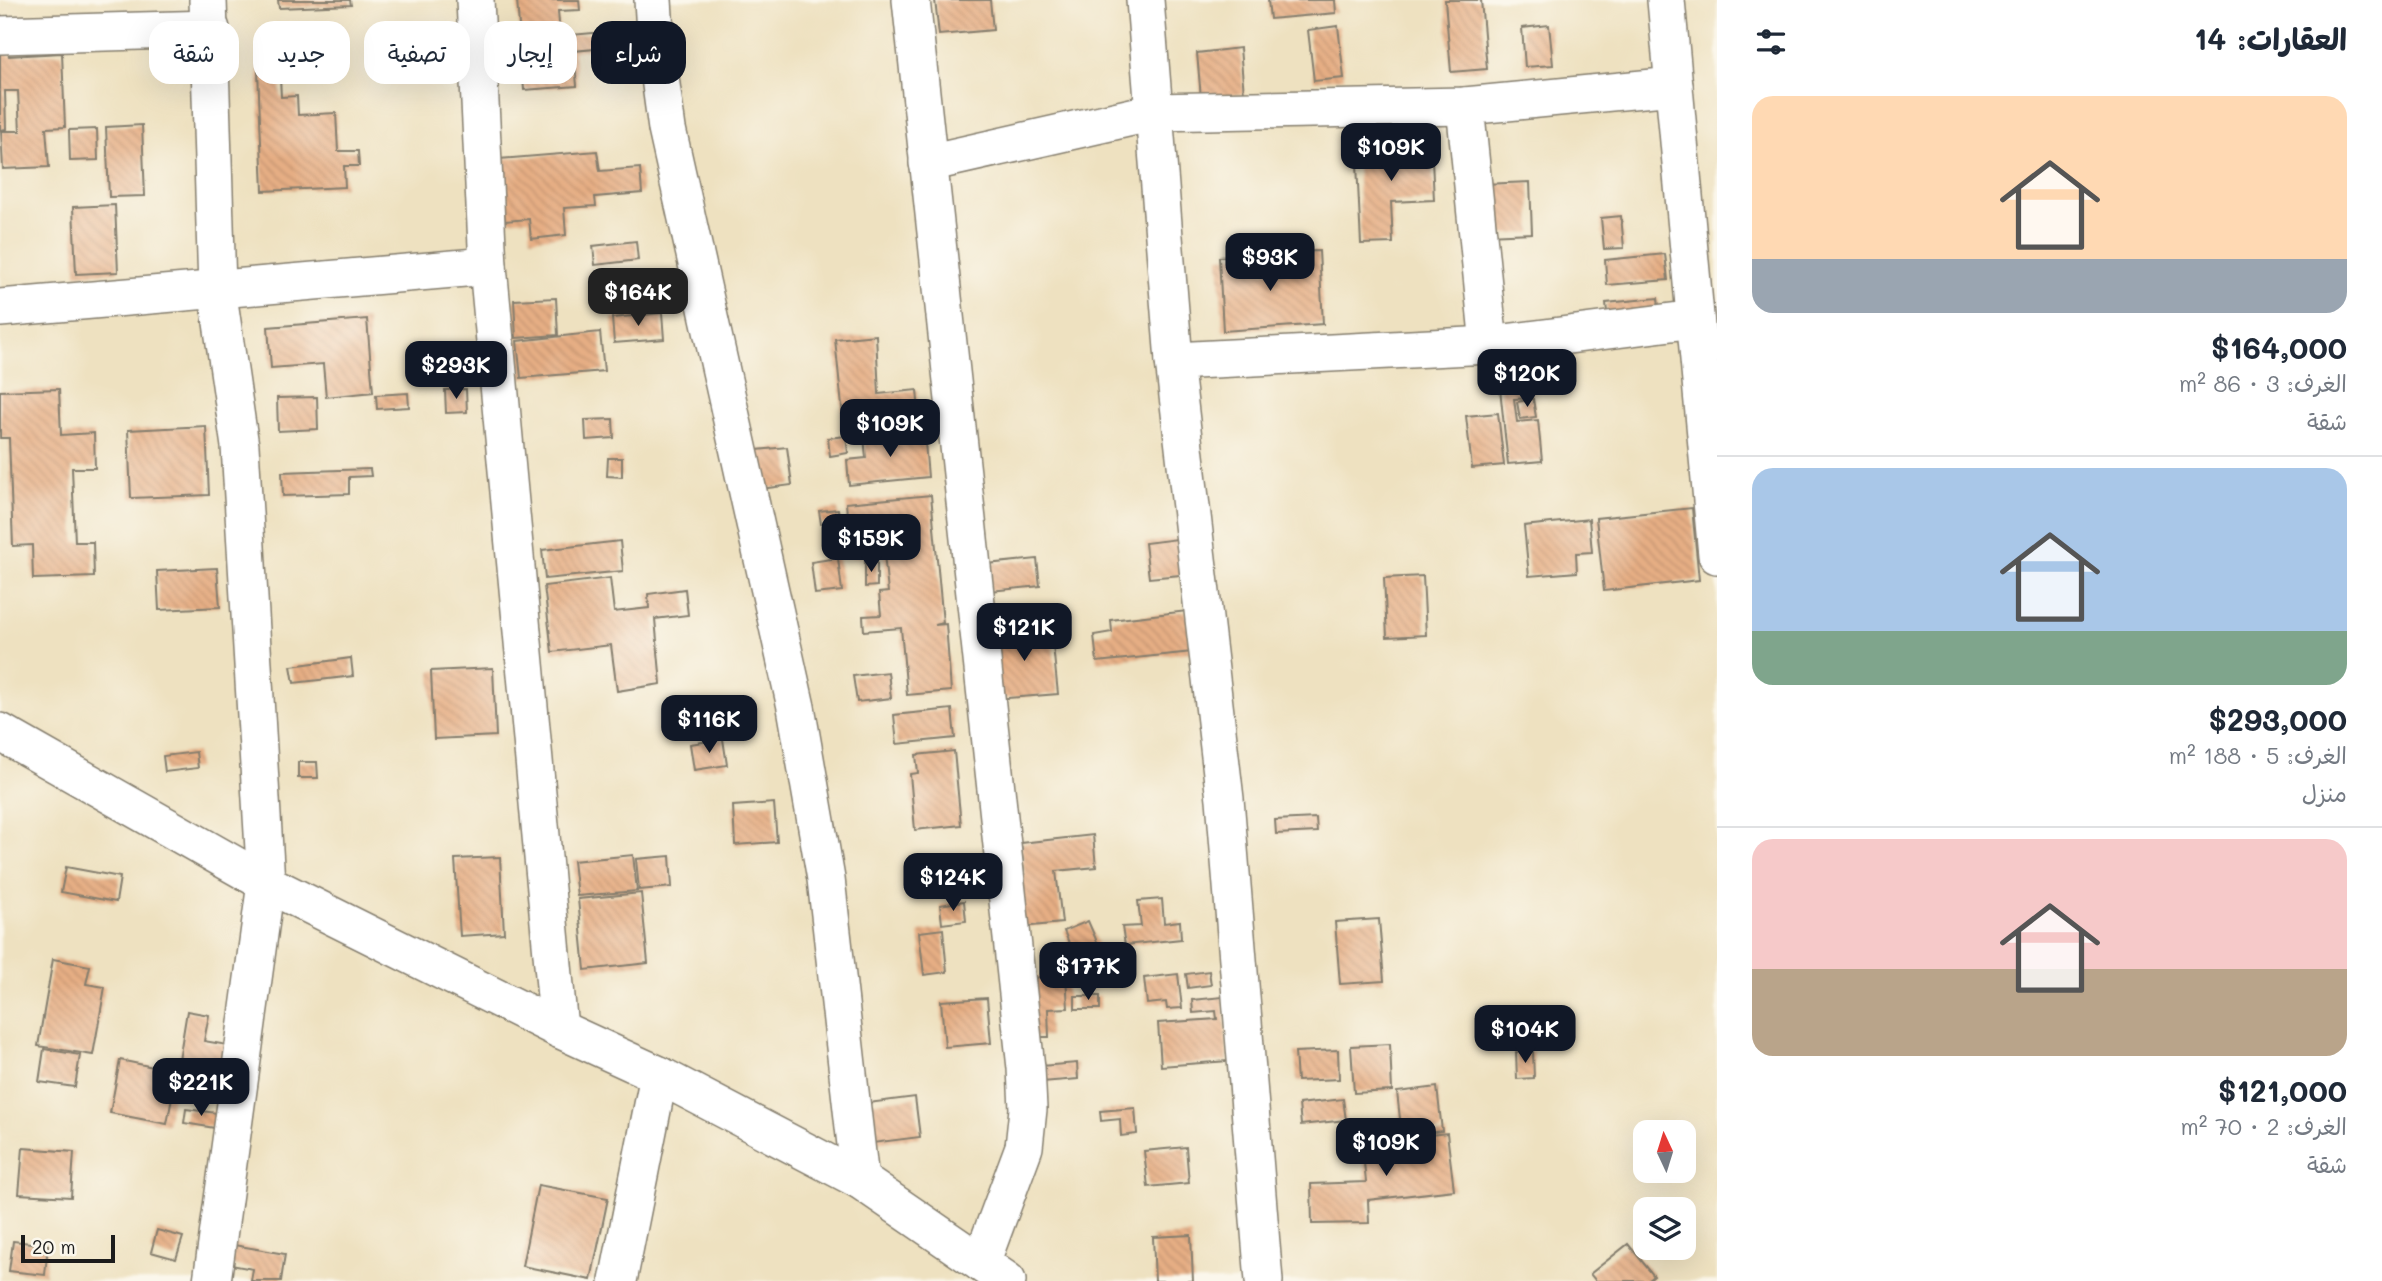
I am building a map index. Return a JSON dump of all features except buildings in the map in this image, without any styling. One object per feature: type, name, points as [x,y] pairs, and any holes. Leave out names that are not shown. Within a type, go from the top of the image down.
[{"type":"street","points":[[475,0],[488,266],[559,1029]]},
{"type":"street","points":[[653,0],[656,48],[667,130],[803,747],[826,879],[860,1180]]},
{"type":"street","points":[[0,732],[266,883],[559,1029],[659,1075],[860,1180],[994,1272],[1024,1147],[1028,1109],[1027,1082],[911,0]]},
{"type":"street","points":[[1145,0],[1174,361],[1226,799],[1264,1281]]},
{"type":"street","points":[[1666,0],[1717,555]]},
{"type":"street","points":[[0,35],[210,15],[217,288],[240,446],[266,883],[212,1281]]},
{"type":"street","points":[[928,163],[1154,112],[1465,106],[1674,86]]},
{"type":"street","points":[[1465,106],[1489,345]]},
{"type":"street","points":[[0,308],[488,266]]},
{"type":"street","points":[[1174,361],[1489,345],[1695,318]]},
{"type":"street","points":[[618,1281],[659,1075]]}]
